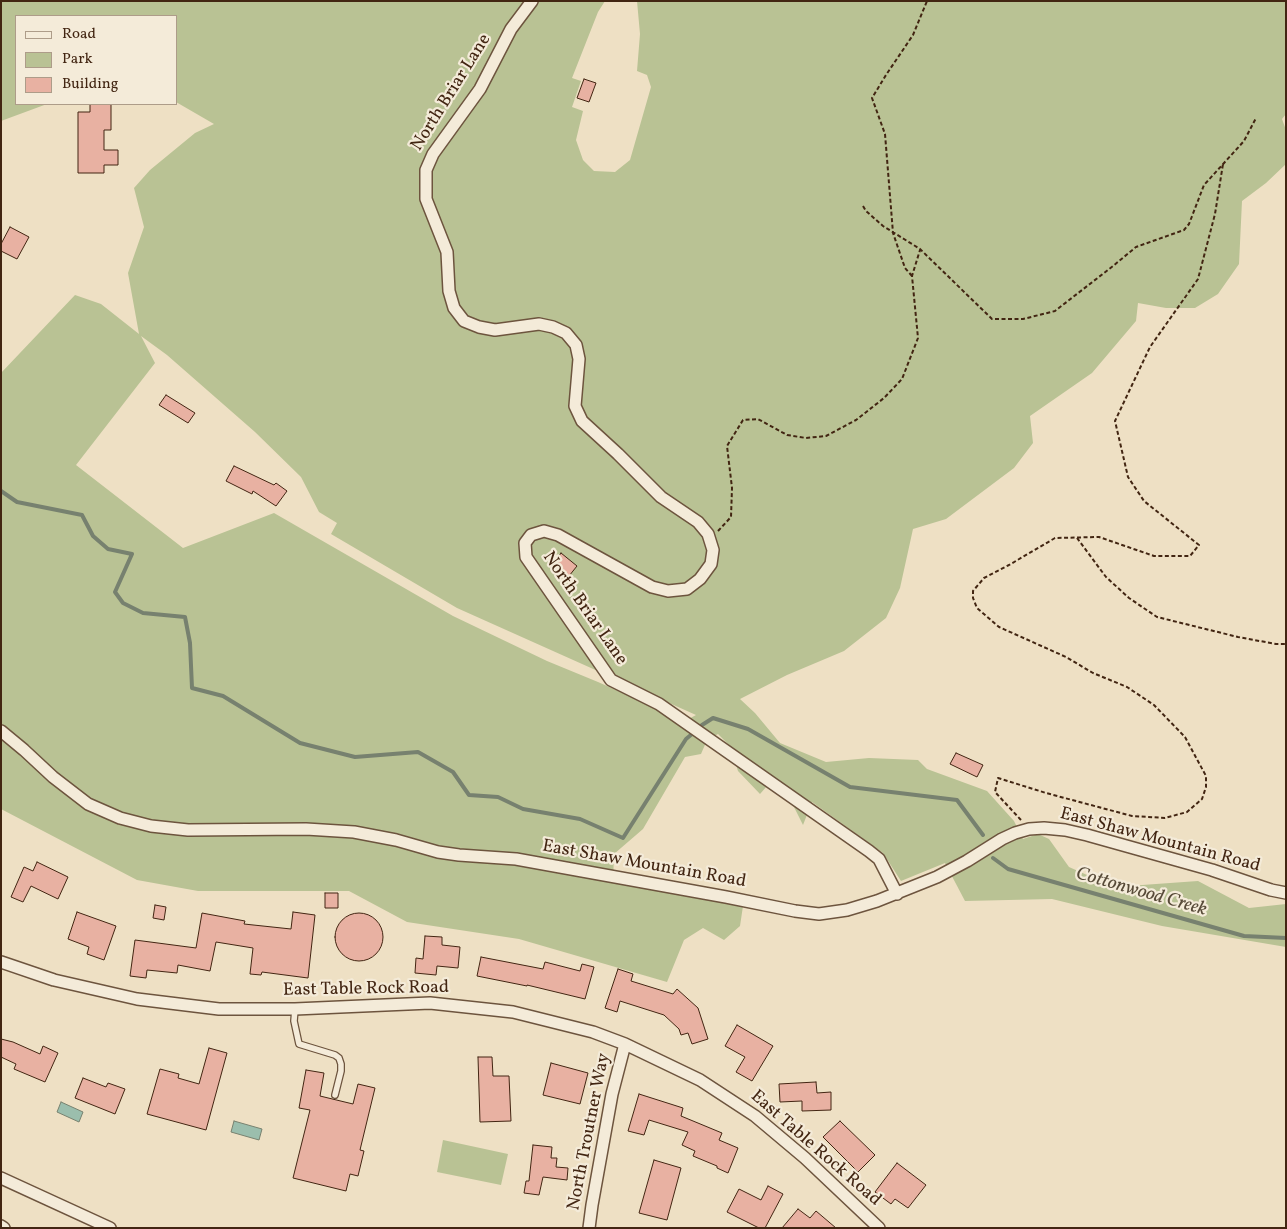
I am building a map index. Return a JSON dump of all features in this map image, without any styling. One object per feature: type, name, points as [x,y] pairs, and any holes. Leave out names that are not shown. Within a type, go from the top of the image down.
[{"type":"street","name":"North Briar Lane","points":[[532,1],[511,29],[480,89],[433,154],[426,170],[426,199],[447,252],[449,290],[454,308],[464,321],[478,327],[495,330],[539,324],[553,327],[566,334],[576,345],[580,359],[575,391],[575,406],[582,421],[661,497],[698,522],[708,534],[713,550],[710,564],[700,579],[687,589],[668,591],[652,587],[558,535],[544,531],[531,535],[525,543],[526,557],[611,680],[659,704],[869,851],[879,860],[897,894]]},
{"type":"street","name":"East Shaw Mountain Road","points":[[1,732],[53,777],[88,804],[120,818],[151,826],[188,830],[306,829],[354,832],[396,840],[438,852],[516,859],[795,911],[819,914],[848,910],[897,894],[968,861],[1002,839],[1029,829],[1044,828],[1072,831],[1286,893]]},
{"type":"street","name":"East Table Rock Road","points":[[1,962],[54,980],[137,999],[219,1008],[295,1009],[430,1003],[512,1012],[593,1032],[625,1044],[700,1080],[755,1116],[805,1158],[879,1228]]},
{"type":"street","name":"North Troutner Way","points":[[589,1228],[612,1094],[625,1044]]},
{"type":"street","points":[[1,1178],[110,1228]]},
{"type":"lane","points":[[295,1009],[294,1021],[299,1044],[335,1054],[339,1058],[341,1071],[335,1096]]},
{"type":"path","points":[[912,276],[905,268],[893,233],[885,134],[872,98],[913,35],[927,1]]},
{"type":"path","points":[[863,206],[866,211],[893,233],[920,249],[992,319],[1023,319],[1054,311],[1136,247],[1184,230],[1189,224],[1204,185],[1244,141],[1256,118]]},
{"type":"path","points":[[1029,829],[995,792],[998,778],[1132,816],[1165,818],[1187,812],[1202,798],[1206,787],[1206,776],[1185,737],[1154,705],[1127,687],[1093,673],[1066,657],[1000,627],[978,608],[973,598],[973,591],[984,578],[1054,538],[1098,537],[1154,556],[1190,556],[1199,545],[1144,501],[1128,476],[1115,421],[1150,347],[1198,279],[1215,214],[1223,164]]},
{"type":"path","points":[[710,540],[731,518],[732,488],[727,446],[743,420],[758,419],[787,435],[806,438],[826,436],[856,420],[884,398],[902,379],[918,338],[912,276],[920,249]]},
{"type":"path","points":[[1076,538],[1106,577],[1129,598],[1157,617],[1238,637],[1286,644]]},
{"type":"green space","points":[[1,1],[605,1],[598,12],[572,78],[581,81],[572,107],[583,111],[576,140],[583,160],[594,171],[615,172],[630,160],[651,87],[647,75],[637,71],[640,34],[637,1],[1286,1],[1286,114],[1282,119],[1286,130],[1286,164],[1266,183],[1242,201],[1239,264],[1218,294],[1195,308],[1166,308],[1138,303],[1136,321],[1092,373],[1030,416],[1033,443],[1014,468],[946,519],[913,529],[900,588],[886,618],[844,651],[787,675],[740,699],[755,713],[780,743],[826,762],[869,758],[918,760],[927,769],[987,791],[1014,821],[1023,839],[1038,834],[1049,839],[1069,867],[1114,887],[1198,881],[1249,908],[1286,904],[1286,947],[1162,926],[1052,899],[965,901],[945,863],[901,881],[883,853],[812,802],[803,825],[782,783],[774,778],[760,794],[738,771],[730,746],[718,734],[707,740],[701,754],[685,757],[643,829],[614,854],[613,882],[743,906],[740,926],[724,940],[703,928],[684,940],[667,982],[519,939],[407,922],[349,891],[198,891],[137,880],[1,809],[1,373],[75,295],[101,304],[139,334],[128,273],[144,227],[134,188],[150,170],[195,133],[214,124],[178,103],[178,15],[15,15],[15,105],[44,105],[1,121]],"holes":[[[141,336],[167,355],[255,432],[301,477],[319,512],[337,523],[331,534],[457,608],[696,715],[685,721],[547,661],[453,616],[274,513],[183,548],[76,465],[155,363]]]},
{"type":"green space","points":[[443,1140],[508,1154],[501,1185],[437,1172]]},
{"type":"shaded area","points":[[61,1102],[83,1112],[79,1122],[57,1112]]},
{"type":"shaded area","points":[[234,1121],[262,1129],[259,1140],[231,1132]]},
{"type":"building","points":[[584,79],[596,83],[589,102],[577,98]]},
{"type":"building","points":[[90,105],[111,105],[111,130],[104,130],[104,150],[118,150],[118,165],[104,165],[104,173],[78,173],[78,112],[90,112]]},
{"type":"building","points":[[10,227],[29,237],[17,259],[1,251],[1,244]]},
{"type":"building","points":[[166,395],[195,413],[188,423],[159,405]]},
{"type":"building","points":[[234,466],[274,485],[276,483],[287,491],[276,506],[253,491],[252,494],[226,481]]},
{"type":"building","points":[[561,553],[577,566],[569,576],[553,564]]},
{"type":"building","points":[[956,753],[983,765],[977,777],[950,764]]},
{"type":"building","points":[[37,862],[68,877],[58,899],[31,886],[23,902],[11,897],[24,867],[33,871]]},
{"type":"building","points":[[325,893],[338,893],[338,908],[325,908]]},
{"type":"building","points":[[155,905],[166,907],[164,920],[153,918]]},
{"type":"building","points":[[77,912],[116,926],[104,960],[87,954],[89,947],[68,939]]},
{"type":"building","points":[[293,912],[315,915],[308,978],[262,972],[261,975],[250,974],[253,948],[216,942],[210,971],[178,965],[177,973],[147,970],[146,978],[130,976],[135,940],[196,948],[202,913],[245,921],[244,924],[291,929]]},
{"type":"building","points":[[354,913],[364,913],[373,917],[379,923],[382,928],[382,946],[373,957],[364,961],[354,961],[345,957],[339,951],[335,942],[335,932],[339,923],[345,917]]},
{"type":"building","points":[[425,936],[442,937],[442,945],[460,947],[458,968],[437,966],[436,975],[415,973],[416,958],[423,959]]},
{"type":"building","points":[[481,957],[543,969],[545,962],[580,971],[582,964],[594,967],[585,999],[527,985],[477,976]]},
{"type":"building","points":[[618,969],[633,974],[631,981],[673,994],[677,989],[698,1008],[708,1039],[692,1044],[688,1033],[681,1035],[679,1029],[664,1015],[620,1001],[617,1012],[605,1008]]},
{"type":"building","points":[[737,1025],[773,1046],[752,1081],[736,1072],[745,1057],[725,1046]]},
{"type":"building","points":[[1,1039],[13,1042],[40,1054],[43,1046],[58,1053],[45,1082],[14,1069],[16,1064],[1,1057]]},
{"type":"building","points":[[209,1048],[227,1053],[206,1130],[147,1114],[160,1069],[179,1074],[178,1078],[199,1084]]},
{"type":"building","points":[[478,1057],[492,1057],[493,1076],[509,1076],[511,1121],[480,1122]]},
{"type":"building","points":[[551,1063],[588,1073],[580,1104],[543,1095]]},
{"type":"building","points":[[306,1070],[324,1073],[320,1096],[353,1104],[358,1084],[375,1088],[360,1150],[364,1151],[358,1176],[350,1174],[346,1191],[293,1178],[310,1110],[299,1108]]},
{"type":"building","points":[[83,1078],[106,1087],[108,1083],[125,1089],[115,1114],[75,1098]]},
{"type":"building","points":[[816,1082],[817,1093],[831,1092],[831,1110],[802,1111],[802,1101],[780,1102],[779,1084]]},
{"type":"building","points":[[639,1094],[683,1108],[681,1116],[722,1133],[719,1140],[738,1148],[728,1173],[693,1156],[695,1151],[682,1145],[688,1132],[649,1120],[644,1135],[628,1131]]},
{"type":"building","points":[[840,1121],[875,1155],[858,1172],[823,1137]]},
{"type":"building","points":[[533,1145],[552,1147],[551,1158],[557,1158],[556,1167],[568,1168],[567,1180],[543,1177],[539,1195],[524,1193],[526,1181],[529,1181]]},
{"type":"building","points":[[654,1160],[681,1168],[667,1220],[639,1213]]},
{"type":"building","points":[[897,1163],[926,1185],[908,1208],[895,1199],[891,1204],[875,1192]]},
{"type":"building","points":[[768,1186],[783,1194],[765,1228],[759,1228],[727,1212],[739,1189],[761,1200]]},
{"type":"building","points":[[798,1209],[810,1218],[816,1211],[836,1228],[782,1228]]},
{"type":"waterway","name":"Cottonwood Creek","points":[[1,491],[17,502],[82,515],[93,536],[108,549],[132,554],[115,592],[123,603],[143,613],[185,617],[190,643],[192,688],[223,696],[300,743],[355,757],[418,752],[453,772],[469,795],[498,797],[523,809],[580,819],[623,838],[686,739],[692,734]]},
{"type":"waterway","name":"Cottonwood Creek","points":[[702,725],[713,718],[748,729],[850,787],[957,800],[983,835]]},
{"type":"waterway","name":"Cottonwood Creek","points":[[993,858],[1008,869],[1244,936],[1286,938]]}]
